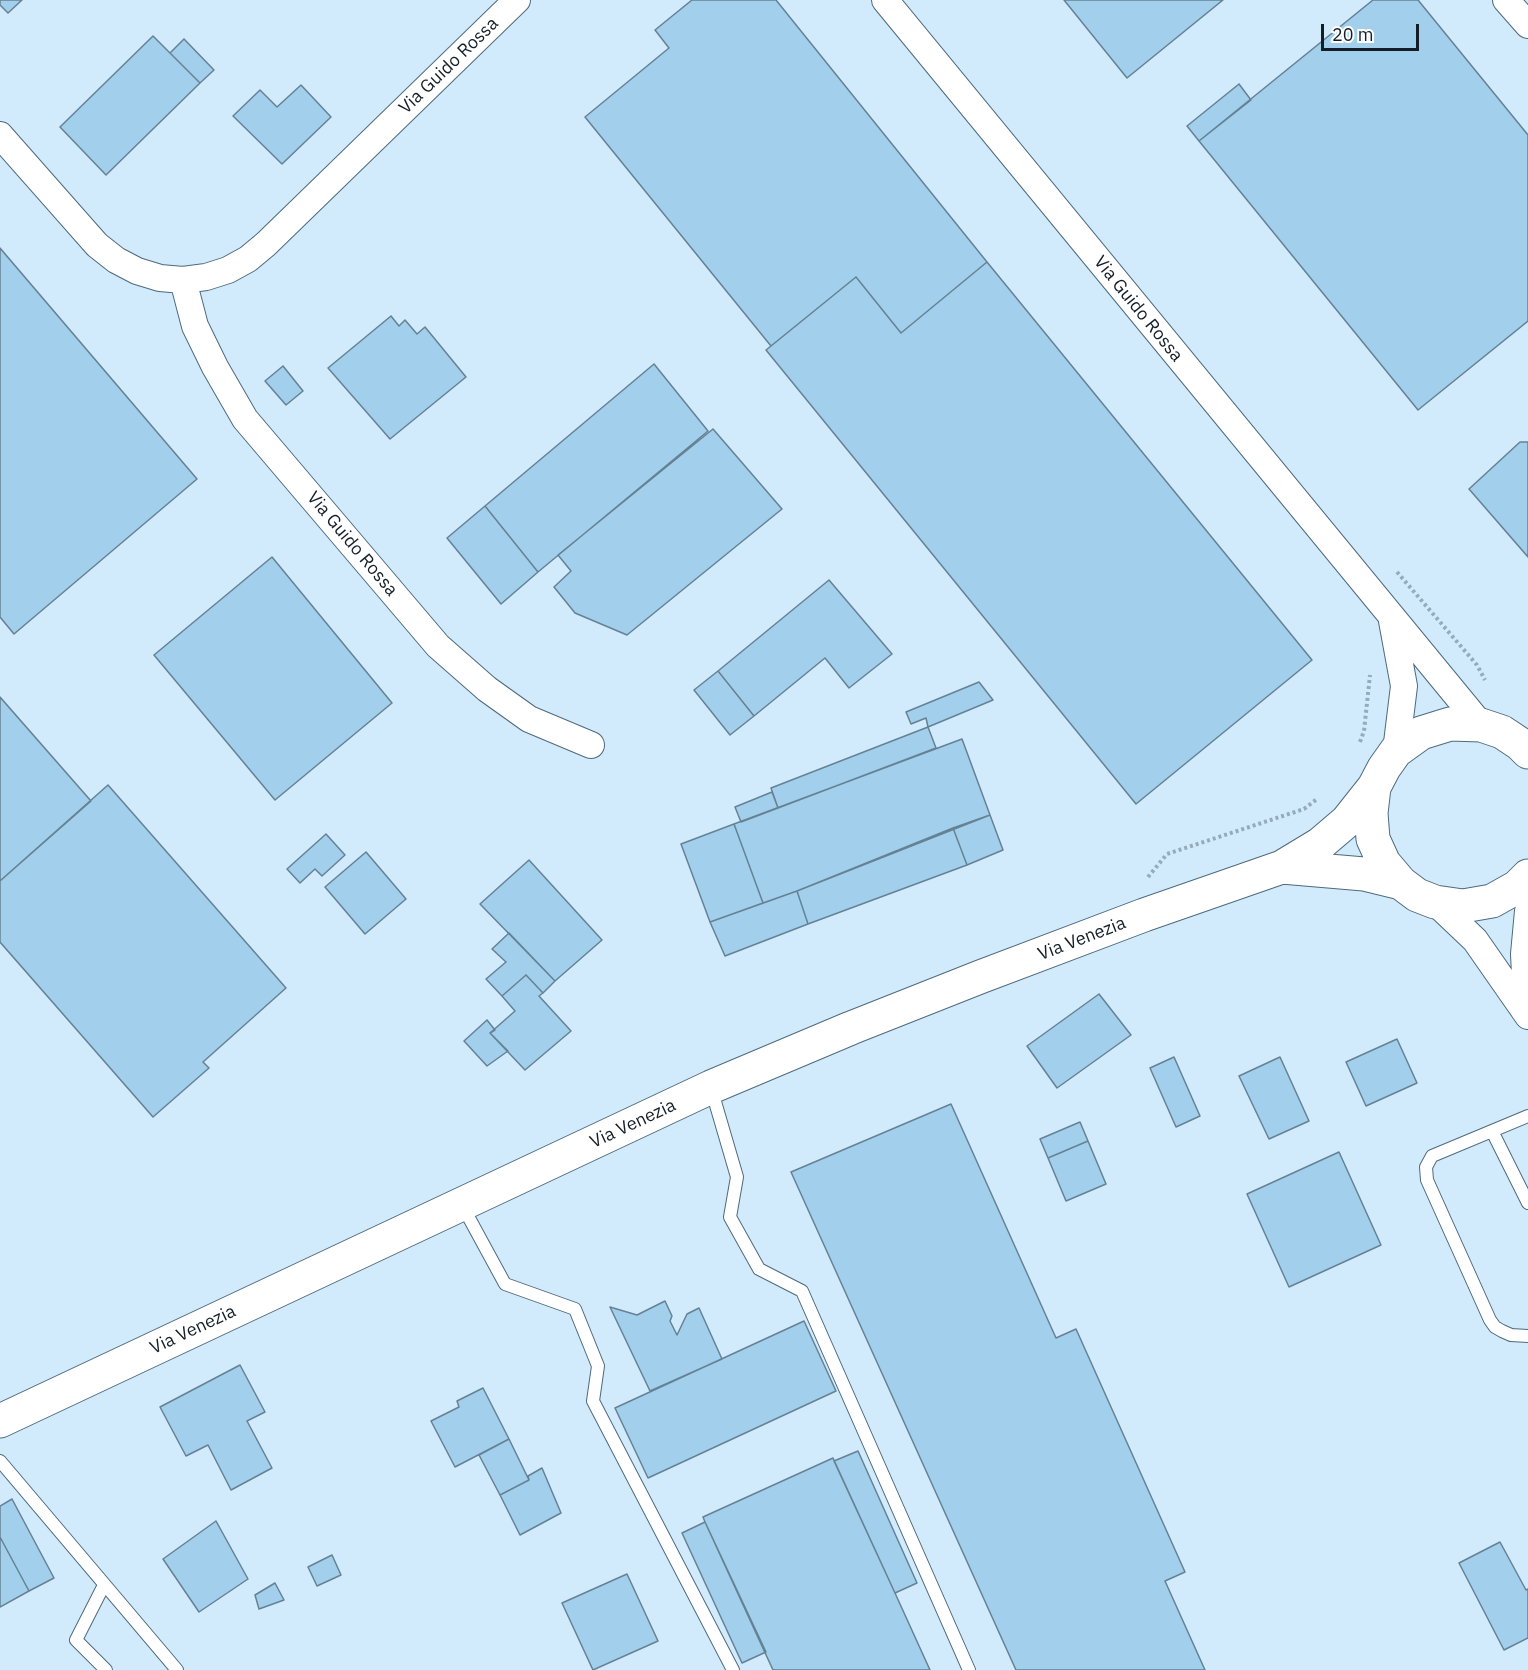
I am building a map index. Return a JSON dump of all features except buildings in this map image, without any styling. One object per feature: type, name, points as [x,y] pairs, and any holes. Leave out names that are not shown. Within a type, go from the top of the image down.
[{"type":"main road","name":"Via Venezia","points":[[0,1421],[711,1087],[980,977],[1144,915],[1282,867],[1320,844],[1347,821],[1374,787],[1383,768],[1396,751],[1421,733],[1450,724],[1481,725],[1502,732],[1525,747]]},
{"type":"main road","name":"Via Venezia","points":[[1374,787],[1371,813],[1373,839],[1384,863],[1401,883],[1417,895],[1435,902],[1463,906],[1492,901],[1517,887],[1528,876]]},
{"type":"main road","name":"Via Venezia","points":[[1282,867],[1364,874],[1401,883]]},
{"type":"street","name":"Via Guido Rossa","points":[[0,135],[98,245],[116,260],[148,275],[183,280],[206,277],[228,270],[257,252],[517,0]]},
{"type":"street","name":"Via Guido Rossa","points":[[885,0],[1481,725]]},
{"type":"street","points":[[1506,0],[1528,25]]},
{"type":"street","name":"Via Guido Rossa","points":[[183,280],[195,326],[245,419],[438,646],[487,689],[529,719],[591,745]]},
{"type":"street","name":"Via Guido Rossa","points":[[1391,617],[1404,686],[1396,751]]},
{"type":"street","points":[[1435,902],[1475,940],[1527,1015]]},
{"type":"street","points":[[1527,1015],[1524,954],[1528,912]]},
{"type":"lane","points":[[711,1087],[737,1177],[730,1217],[759,1269],[802,1291],[969,1670]]},
{"type":"lane","points":[[1528,1116],[1432,1155],[1426,1167],[1427,1180],[1490,1320],[1495,1327],[1511,1335],[1528,1336]]},
{"type":"lane","points":[[1492,1131],[1528,1203]]},
{"type":"lane","points":[[462,1204],[505,1284],[575,1309],[598,1366],[593,1401],[733,1670]]},
{"type":"lane","points":[[0,1461],[177,1670]]},
{"type":"lane","points":[[104,1585],[76,1640],[106,1670]]},
{"type":"path","points":[[1397,572],[1477,665],[1486,684]]}]
